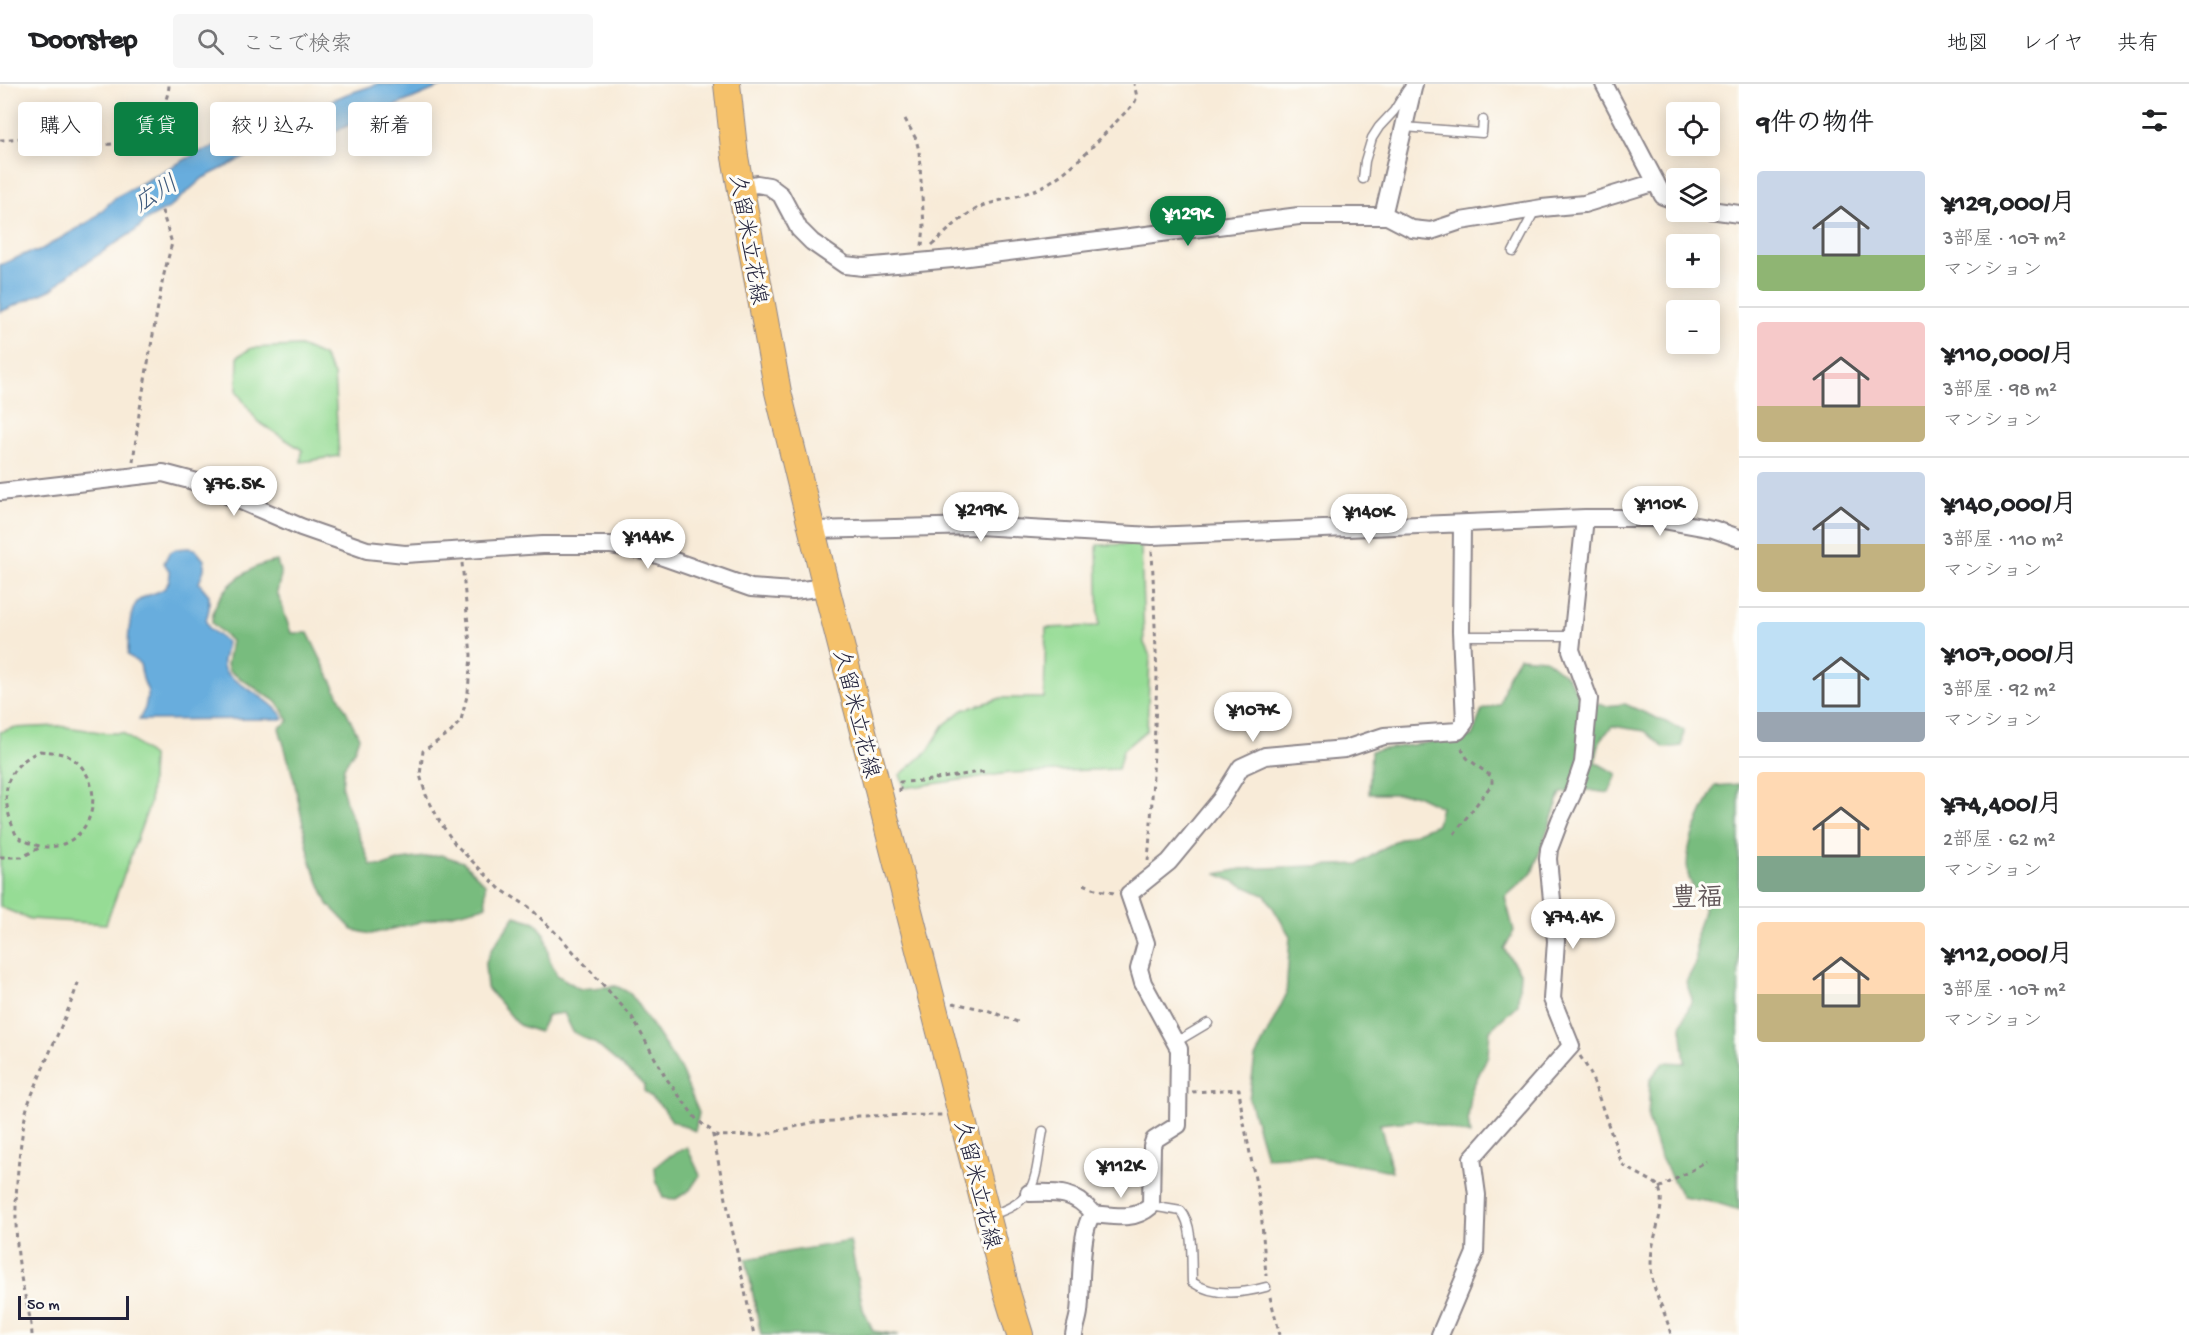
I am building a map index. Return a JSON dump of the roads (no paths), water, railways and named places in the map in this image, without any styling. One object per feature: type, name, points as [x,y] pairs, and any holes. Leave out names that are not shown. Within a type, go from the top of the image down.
[{"type":"main road","name":"久留米立花線","points":[[727,84],[741,187],[778,392],[987,1216],[1020,1335]]},
{"type":"street","points":[[1383,216],[1412,84]]},
{"type":"street","points":[[1604,84],[1663,196],[1666,197]]},
{"type":"street","points":[[741,187],[757,184],[769,186],[781,195],[800,229],[812,242],[846,265],[863,267],[921,258],[1299,216],[1383,216],[1412,229],[1431,231],[1461,221],[1584,204],[1656,182]]},
{"type":"street","points":[[1720,211],[1739,214]]},
{"type":"street","points":[[0,492],[163,473],[196,482],[301,527],[367,550],[405,554],[543,545],[610,544],[649,552],[751,588],[793,591],[826,587]]},
{"type":"street","points":[[812,530],[978,526],[1152,536],[1586,518],[1652,518],[1713,529],[1739,538]]},
{"type":"street","points":[[1440,1335],[1475,1253],[1477,1195],[1472,1158],[1571,1046],[1552,999],[1556,941],[1548,859],[1556,830],[1583,763],[1589,699],[1571,650],[1586,518]]},
{"type":"street","points":[[1029,1193],[1065,1194],[1083,1201],[1093,1214],[1129,1217],[1142,1214],[1151,1206],[1154,1140],[1178,1125],[1179,1049],[1143,983],[1139,969],[1146,943],[1129,894],[1169,862],[1221,799],[1241,767],[1265,756],[1345,748],[1384,736],[1455,731],[1465,722],[1461,636],[1462,524]]},
{"type":"street","points":[[1074,1335],[1079,1312],[1085,1240],[1089,1219],[1093,1214]]},
{"type":"lane","points":[[1363,178],[1365,160],[1372,138],[1412,84]]},
{"type":"lane","points":[[1404,128],[1482,133],[1483,120]]},
{"type":"lane","points":[[1513,252],[1536,209]]},
{"type":"lane","points":[[1461,636],[1572,636]]},
{"type":"lane","points":[[1176,1042],[1208,1023]]},
{"type":"lane","points":[[987,1216],[1011,1209],[1029,1193],[1043,1131]]},
{"type":"lane","points":[[1151,1206],[1182,1211],[1186,1216],[1192,1282],[1200,1288],[1220,1293],[1251,1291],[1266,1287]]},
{"type":"water","points":[[378,84],[447,84],[404,102],[348,102],[348,126],[336,131],[336,102],[328,102]]},
{"type":"water","name":"広川","points":[[210,148],[210,156],[248,156],[203,178],[169,208],[148,219],[135,231],[73,271],[52,289],[0,312],[0,265],[30,252],[37,252],[92,220],[116,197],[192,156],[198,156],[199,152]]},
{"type":"water","points":[[176,549],[195,549],[204,560],[204,569],[199,583],[209,595],[206,621],[209,628],[227,642],[223,663],[226,672],[270,704],[284,719],[139,720],[145,708],[148,692],[140,664],[128,655],[132,613],[137,602],[142,598],[167,586],[170,572],[164,563],[169,553]]},
{"type":"district","name":"豊福","points":[[1697,896]]}]
